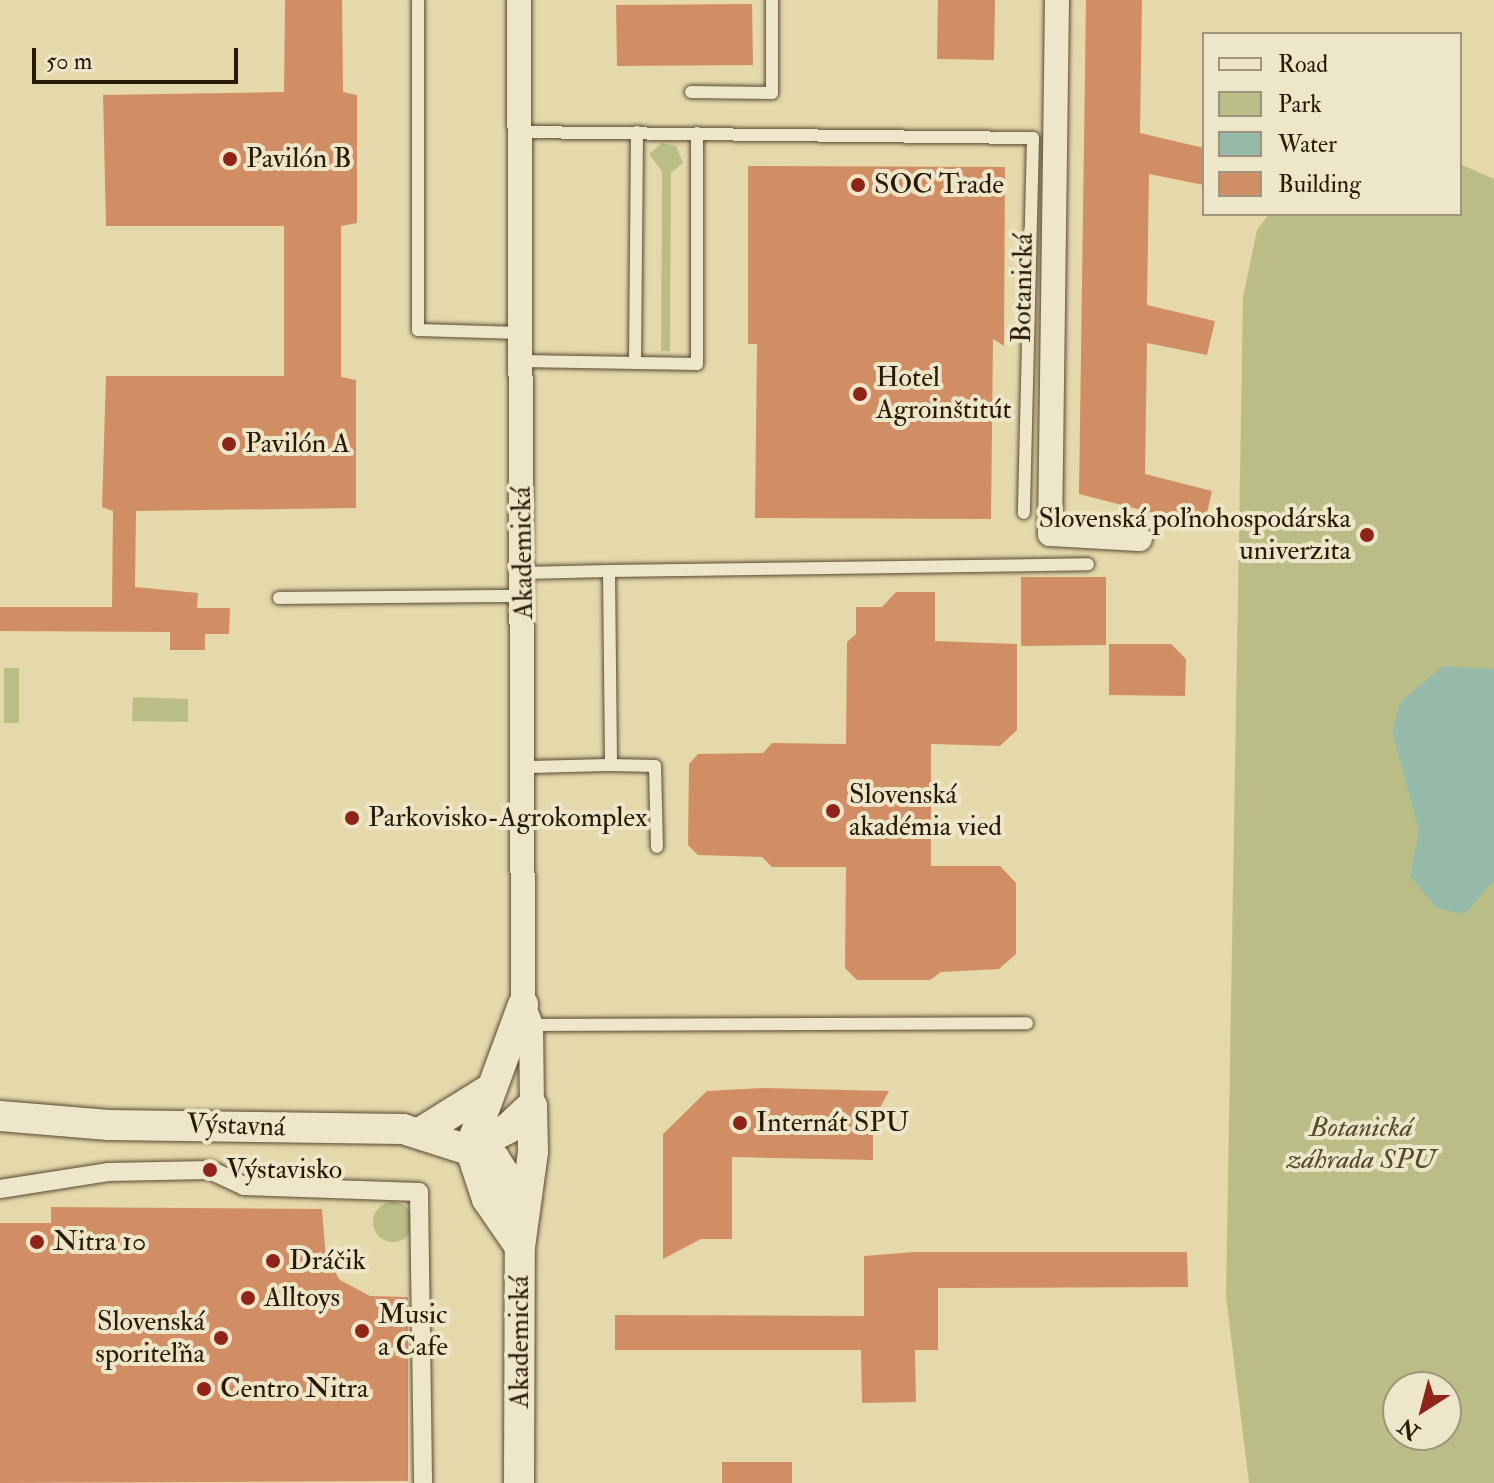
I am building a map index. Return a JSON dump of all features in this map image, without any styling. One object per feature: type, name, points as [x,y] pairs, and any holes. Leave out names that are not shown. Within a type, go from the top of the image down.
[{"type":"street","name":"Akademická","points":[[519,0],[527,1015],[533,1152],[523,1202],[520,1247],[519,1483]]},
{"type":"street","name":"Botanická","points":[[1057,0],[1050,534],[1140,539]]},
{"type":"street","points":[[520,1247],[487,1199],[470,1148],[490,1089],[527,1015]]},
{"type":"street","points":[[421,1132],[490,1089]]},
{"type":"street","points":[[470,1148],[507,1129],[532,1106]]},
{"type":"street","name":"Výstavná","points":[[0,1116],[421,1132],[494,1158],[523,1202]]},
{"type":"street","points":[[0,1189],[108,1172],[210,1170],[244,1186],[419,1192],[423,1483]]},
{"type":"lane","points":[[418,0],[418,330],[521,333]]},
{"type":"lane","points":[[691,92],[772,93],[772,0]]},
{"type":"lane","points":[[518,132],[1033,138],[1024,513]]},
{"type":"lane","points":[[635,363],[637,132]]},
{"type":"lane","points":[[522,361],[697,364],[697,133]]},
{"type":"lane","points":[[279,598],[522,585],[609,571],[1088,564]]},
{"type":"lane","points":[[609,571],[611,765]]},
{"type":"lane","points":[[527,767],[655,766],[657,847]]},
{"type":"lane","points":[[527,1015],[1027,1023]]},
{"type":"green space","points":[[662,143],[676,146],[683,163],[671,173],[670,351],[661,351],[662,171],[649,154]]},
{"type":"green space","name":"Botanická záhrada SPU","points":[[1462,165],[1494,179],[1494,1483],[1249,1483],[1226,1296],[1243,297],[1257,230],[1268,216],[1462,216]]},
{"type":"green space","points":[[4,668],[19,668],[19,723],[4,723]]},
{"type":"green space","points":[[133,697],[188,699],[188,722],[132,721]]},
{"type":"green space","points":[[393,1202],[407,1208],[413,1222],[407,1236],[393,1242],[379,1236],[373,1222],[379,1208]]},
{"type":"water","points":[[1443,666],[1494,669],[1494,880],[1465,914],[1436,908],[1410,876],[1419,831],[1392,731],[1401,701]]},
{"type":"building","points":[[285,0],[342,0],[343,92],[357,95],[357,223],[341,226],[341,377],[356,380],[356,508],[136,511],[135,587],[198,593],[197,608],[230,608],[229,634],[205,634],[205,650],[170,650],[170,632],[0,631],[0,607],[112,607],[113,511],[102,507],[106,376],[284,376],[284,226],[106,226],[103,95],[284,92]]},
{"type":"building","points":[[938,0],[995,0],[994,60],[937,59]]},
{"type":"building","points":[[1086,0],[1142,0],[1140,133],[1202,148],[1202,185],[1149,174],[1147,305],[1215,321],[1207,355],[1147,343],[1145,474],[1212,491],[1204,526],[1079,494]]},
{"type":"building","points":[[752,4],[753,65],[617,66],[616,5]]},
{"type":"building","points":[[748,166],[1005,167],[1004,346],[993,339],[991,519],[755,518],[757,344],[748,344]]},
{"type":"building","points":[[1021,577],[1106,577],[1106,645],[1021,646]]},
{"type":"building","points":[[896,592],[935,592],[935,641],[1017,644],[1017,730],[1000,746],[931,744],[931,866],[1000,866],[1016,883],[1016,954],[999,969],[941,972],[930,980],[857,980],[845,968],[846,867],[772,867],[762,857],[698,855],[688,845],[689,764],[698,754],[763,753],[772,743],[846,744],[847,642],[856,634],[856,607],[882,607]]},
{"type":"building","points":[[1109,644],[1171,644],[1186,659],[1185,696],[1109,695]]},
{"type":"building","points":[[763,1088],[889,1091],[873,1121],[873,1160],[732,1157],[732,1239],[701,1239],[663,1259],[663,1134],[707,1091]]},
{"type":"building","name":"Centro Nitra","points":[[51,1207],[322,1209],[326,1258],[340,1280],[370,1296],[408,1297],[408,1481],[0,1483],[0,1223],[51,1223]]},
{"type":"building","points":[[914,1252],[1187,1252],[1188,1287],[938,1288],[938,1350],[915,1350],[916,1402],[862,1403],[861,1350],[615,1350],[615,1315],[864,1316],[864,1256]]},
{"type":"building","points":[[722,1462],[792,1462],[792,1483],[722,1483]]},
{"type":"place","name":"Pavilón B","points":[[230,159]]},
{"type":"place","name":"SOC Trade","points":[[858,185]]},
{"type":"place","name":"Hotel Agroinštitút","points":[[860,394]]},
{"type":"place","name":"Pavilón A","points":[[229,444]]},
{"type":"place","name":"Slovenská poľnohospodárska univerzita","points":[[1367,535]]},
{"type":"place","name":"Slovenská akadémia vied","points":[[833,811]]},
{"type":"place","name":"Parkovisko-Agrokomplex","points":[[352,818]]},
{"type":"place","name":"Internát SPU","points":[[740,1123]]},
{"type":"place","name":"Výstavisko","points":[[210,1170]]},
{"type":"place","name":"Nitra 10","points":[[37,1242]]},
{"type":"place","name":"Dráčik","points":[[273,1261]]},
{"type":"place","name":"Alltoys","points":[[248,1298]]},
{"type":"place","name":"Music a Cafe","points":[[362,1331]]},
{"type":"place","name":"Slovenská sporiteľňa","points":[[221,1338]]},
{"type":"place","name":"Centro Nitra","points":[[204,1389]]}]
